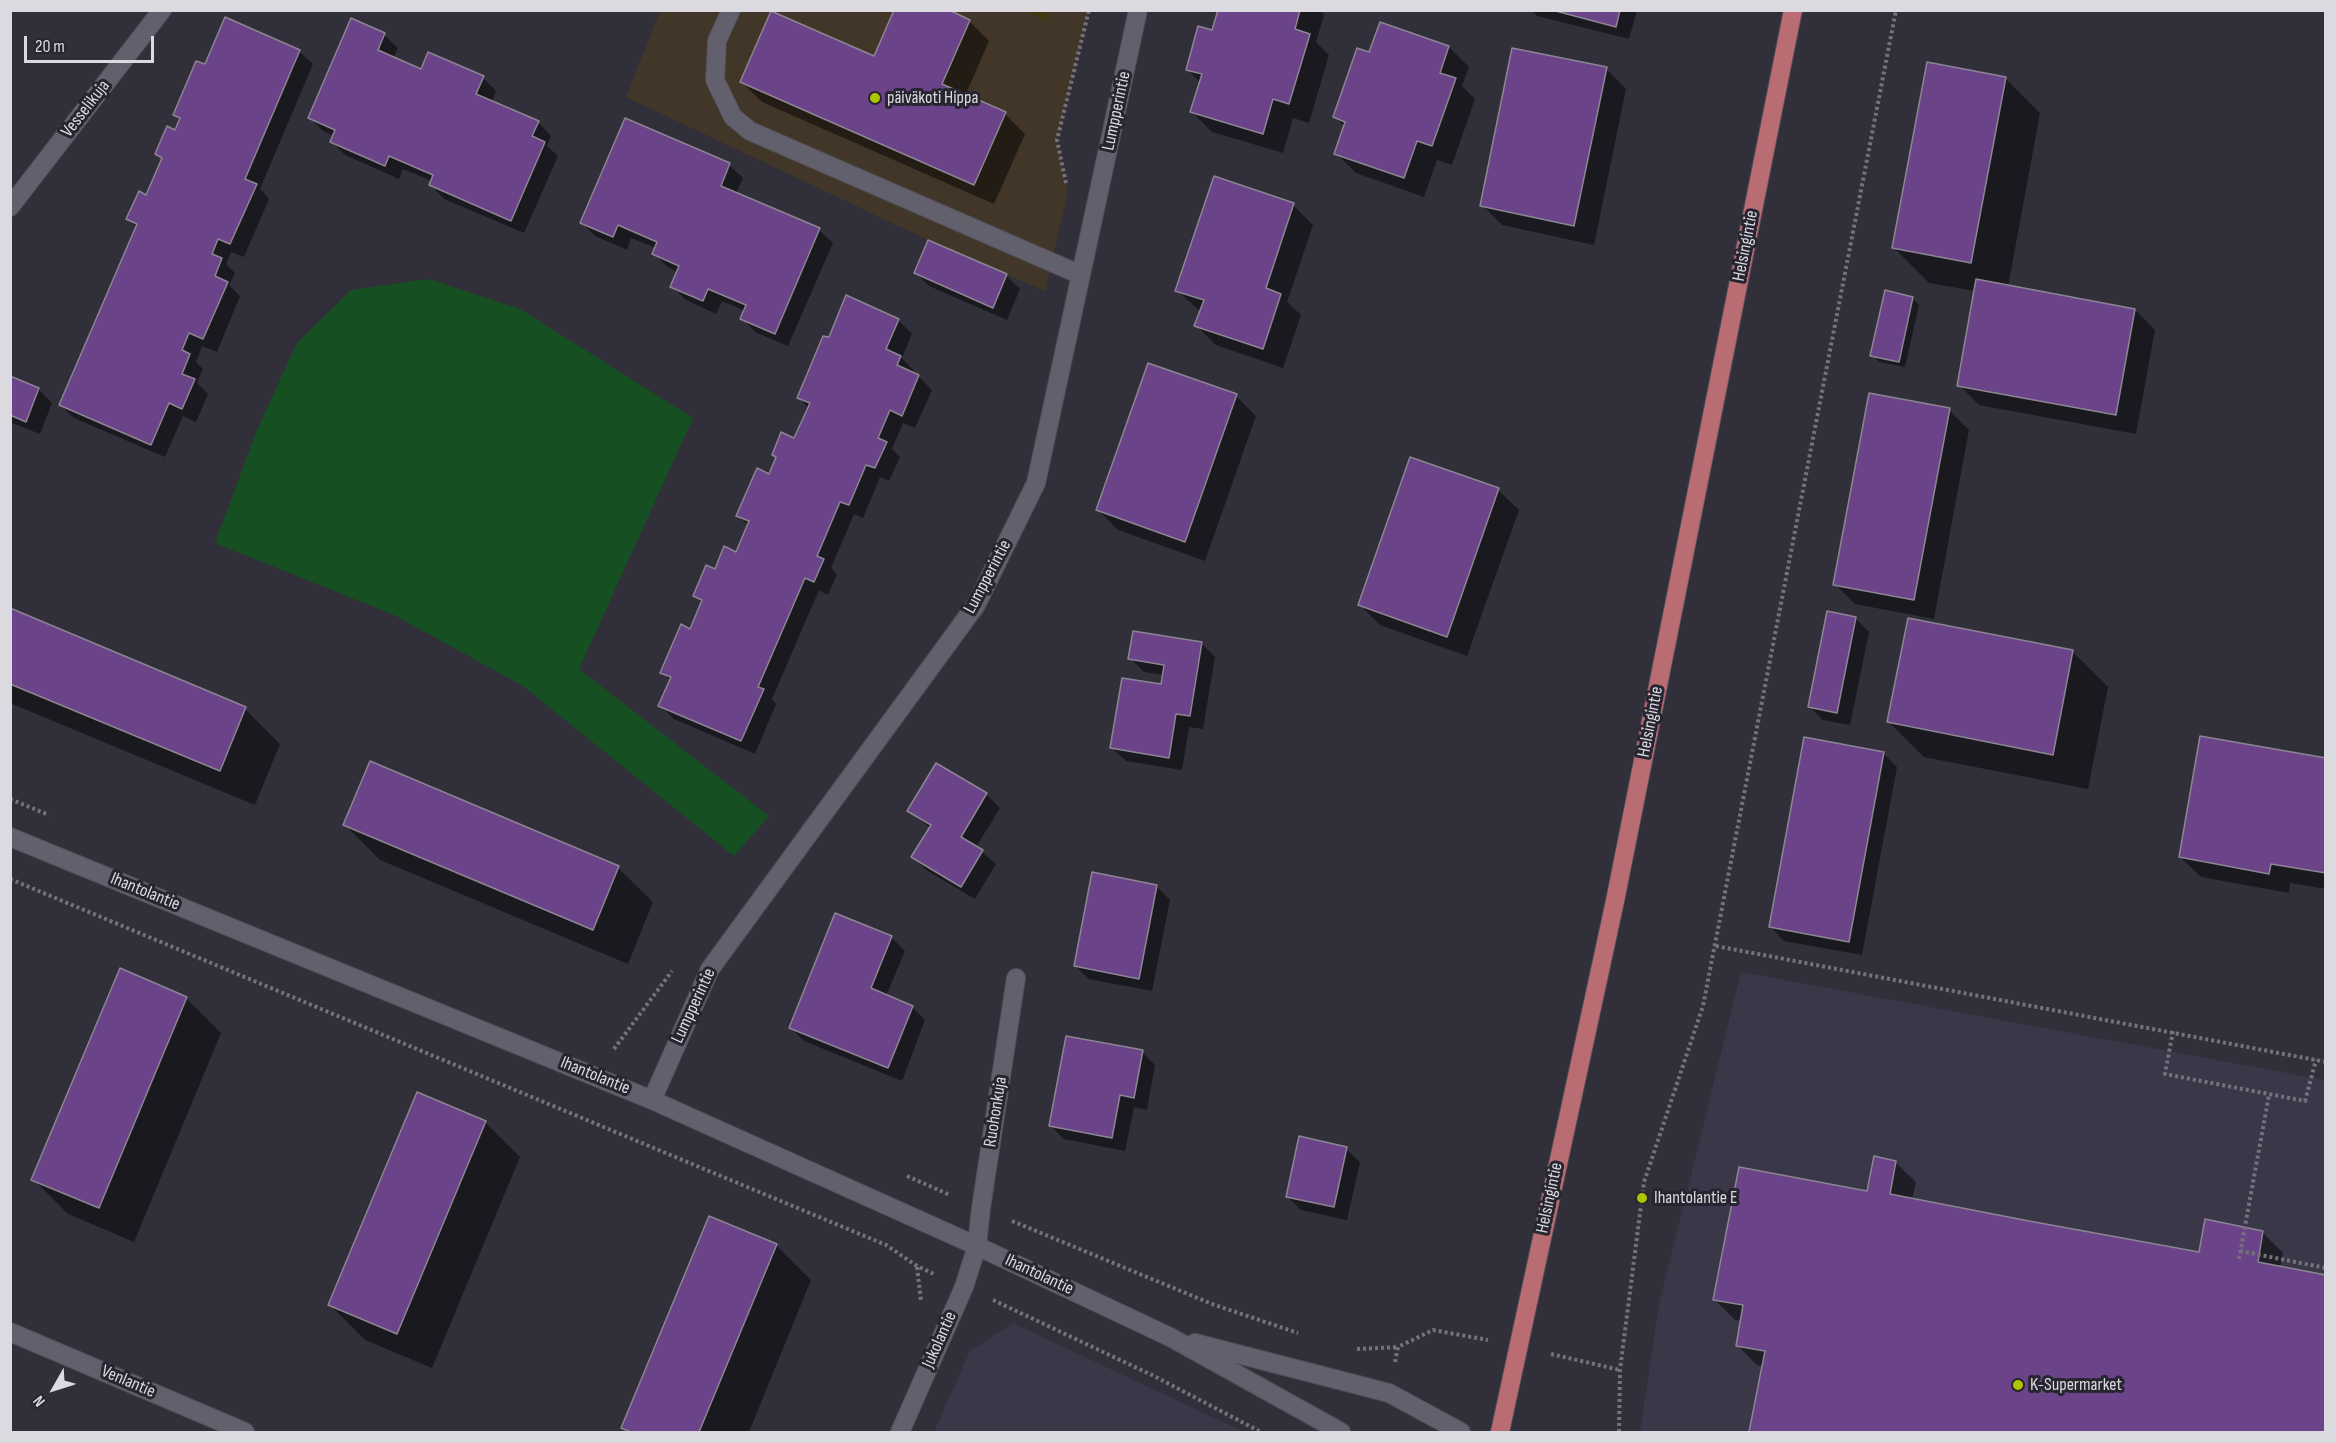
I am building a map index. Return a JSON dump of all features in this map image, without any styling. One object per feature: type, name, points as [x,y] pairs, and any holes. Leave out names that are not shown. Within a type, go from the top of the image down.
[{"type":"main road","name":"Helsingintie","points":[[1500,1432],[1615,901],[1793,10]]},
{"type":"street","name":"Vesselikuja","points":[[10,207],[162,10]]},
{"type":"street","points":[[731,10],[717,41],[715,80],[733,117],[750,131],[1081,275]]},
{"type":"street","name":"Lumpperintie","points":[[652,1100],[710,969],[976,605],[1036,483],[1138,10]]},
{"type":"street","name":"Ihantolantie","points":[[10,837],[652,1100],[977,1246],[1170,1337],[1341,1432]]},
{"type":"street","name":"Ruohonkuja","points":[[977,1246],[1016,978]]},
{"type":"street","name":"Jukolantie","points":[[900,1432],[964,1287],[977,1246]]},
{"type":"street","name":"Venlantie","points":[[10,1332],[245,1432]]},
{"type":"street","name":"Ihantolantie","points":[[1170,1337],[1389,1393],[1461,1432]]},
{"type":"path","points":[[1068,191],[1057,140],[1089,10]]},
{"type":"path","points":[[1619,1432],[1620,1370],[1644,1182],[1703,1006],[1716,946],[1896,10]]},
{"type":"path","points":[[10,879],[886,1245],[917,1266],[1154,1376],[1261,1432]]},
{"type":"path","points":[[1716,946],[2173,1031],[2325,1062]]},
{"type":"path","points":[[612,1052],[675,966]]},
{"type":"path","points":[[2173,1031],[2165,1074],[2305,1101],[2316,1060]]},
{"type":"path","points":[[2239,1259],[2269,1095]]},
{"type":"path","points":[[2240,1251],[2325,1268]]},
{"type":"path","points":[[1389,1393],[1398,1347],[1433,1330],[1517,1346],[1620,1370]]},
{"type":"shaded area","points":[[660,11],[1089,11],[1057,140],[1068,191],[1045,291],[928,240],[626,97]]},
{"type":"shaded area","points":[[1741,972],[2325,1080],[2325,1432],[1640,1432],[1659,1305]]},
{"type":"shaded area","points":[[1013,1323],[1244,1432],[934,1432],[970,1351]]},
{"type":"green space","points":[[429,279],[520,309],[693,418],[579,669],[769,816],[734,856],[523,686],[394,615],[215,543],[257,430],[297,343],[351,290]]},
{"type":"sand","points":[[1023,11],[1051,11],[1047,22]]},
{"type":"building","name":"päiväkoti Hippa","points":[[894,10],[949,10],[970,20],[942,84],[1006,112],[974,185],[740,82],[771,11],[874,56]]},
{"type":"building","points":[[1218,10],[1300,10],[1295,29],[1310,34],[1289,104],[1273,99],[1263,134],[1190,112],[1202,74],[1186,70],[1198,26],[1212,30]]},
{"type":"building","points":[[1552,10],[1620,10],[1616,27]]},
{"type":"building","points":[[225,17],[300,50],[245,179],[257,184],[230,244],[218,239],[212,254],[222,258],[215,276],[228,282],[203,339],[189,333],[182,350],[190,354],[182,374],[195,379],[182,409],[169,403],[151,445],[59,405],[137,224],[126,219],[139,191],[146,195],[162,158],[155,154],[167,126],[175,130],[180,118],[173,115],[196,61],[205,64]]},
{"type":"building","points":[[351,18],[385,33],[378,50],[421,69],[428,52],[484,76],[476,94],[539,121],[532,136],[545,142],[511,221],[429,185],[433,175],[389,156],[385,166],[330,142],[335,130],[308,118]]},
{"type":"building","points":[[1380,22],[1449,46],[1440,73],[1456,78],[1432,146],[1417,141],[1404,178],[1334,154],[1345,122],[1333,117],[1357,48],[1369,52]]},
{"type":"building","points":[[1512,48],[1607,67],[1574,226],[1480,206]]},
{"type":"building","points":[[1927,62],[2006,77],[1971,263],[1892,248]]},
{"type":"building","points":[[625,118],[730,163],[721,186],[820,228],[775,334],[740,319],[746,305],[708,289],[703,301],[670,287],[679,266],[652,254],[657,242],[618,225],[613,237],[580,223]]},
{"type":"building","points":[[1214,176],[1294,203],[1266,288],[1281,294],[1263,349],[1194,326],[1204,300],[1175,291]]},
{"type":"building","points":[[928,240],[1007,274],[993,308],[914,273]]},
{"type":"building","points":[[1976,279],[2135,309],[2116,415],[1957,386]]},
{"type":"building","points":[[1885,290],[1913,297],[1899,362],[1870,356]]},
{"type":"building","points":[[846,295],[899,319],[886,349],[901,356],[897,365],[919,375],[902,416],[890,410],[878,438],[887,442],[875,468],[866,465],[849,505],[840,502],[817,556],[824,559],[814,582],[805,578],[758,687],[764,689],[741,741],[658,706],[671,677],[660,673],[681,624],[690,629],[702,600],[693,596],[706,565],[715,569],[724,546],[736,552],[749,521],[736,516],[757,468],[769,474],[776,457],[772,455],[781,432],[794,438],[810,403],[797,398],[823,336],[829,337]]},
{"type":"building","points":[[1148,363],[1237,394],[1185,542],[1096,510]]},
{"type":"building","points":[[10,376],[39,388],[26,422],[10,415]]},
{"type":"building","points":[[1869,393],[1950,408],[1914,600],[1833,585]]},
{"type":"building","points":[[1410,457],[1499,488],[1447,637],[1358,605]]},
{"type":"building","points":[[10,608],[246,707],[220,771],[10,684]]},
{"type":"building","points":[[1827,611],[1856,617],[1837,713],[1808,707]]},
{"type":"building","points":[[1908,618],[2073,650],[2053,755],[1887,722]]},
{"type":"building","points":[[1133,631],[1202,642],[1190,716],[1176,714],[1169,758],[1110,748],[1122,678],[1161,684],[1164,665],[1128,659]]},
{"type":"building","points":[[2200,736],[2326,758],[2326,873],[2271,864],[2269,874],[2179,857]]},
{"type":"building","points":[[1804,737],[1884,752],[1849,942],[1769,927]]},
{"type":"building","points":[[370,761],[619,866],[593,930],[343,825]]},
{"type":"building","points":[[936,763],[987,793],[961,837],[983,850],[961,887],[911,857],[931,825],[907,811]]},
{"type":"building","points":[[1092,872],[1157,885],[1139,979],[1074,966]]},
{"type":"building","points":[[835,913],[892,936],[871,988],[913,1006],[888,1068],[789,1028]]},
{"type":"building","points":[[120,968],[187,997],[99,1208],[31,1180]]},
{"type":"building","points":[[1066,1036],[1143,1050],[1134,1098],[1120,1095],[1112,1138],[1049,1126]]},
{"type":"building","points":[[417,1092],[486,1121],[397,1334],[328,1305]]},
{"type":"building","points":[[1299,1136],[1347,1147],[1334,1207],[1286,1197]]},
{"type":"building","points":[[1874,1156],[1896,1161],[1890,1194],[2029,1221],[2199,1252],[2205,1219],[2263,1231],[2258,1262],[2326,1275],[2326,1432],[1749,1432],[1765,1351],[1736,1346],[1743,1305],[1713,1300],[1739,1167],[1867,1191]]},
{"type":"building","points":[[709,1216],[777,1244],[699,1432],[631,1432],[621,1428]]},
{"type":"place","name":"päiväkoti Hippa","points":[[875,98]]},
{"type":"place","name":"Ihantolantie E","points":[[1642,1198]]},
{"type":"place","name":"K-Supermarket","points":[[2018,1385]]}]
